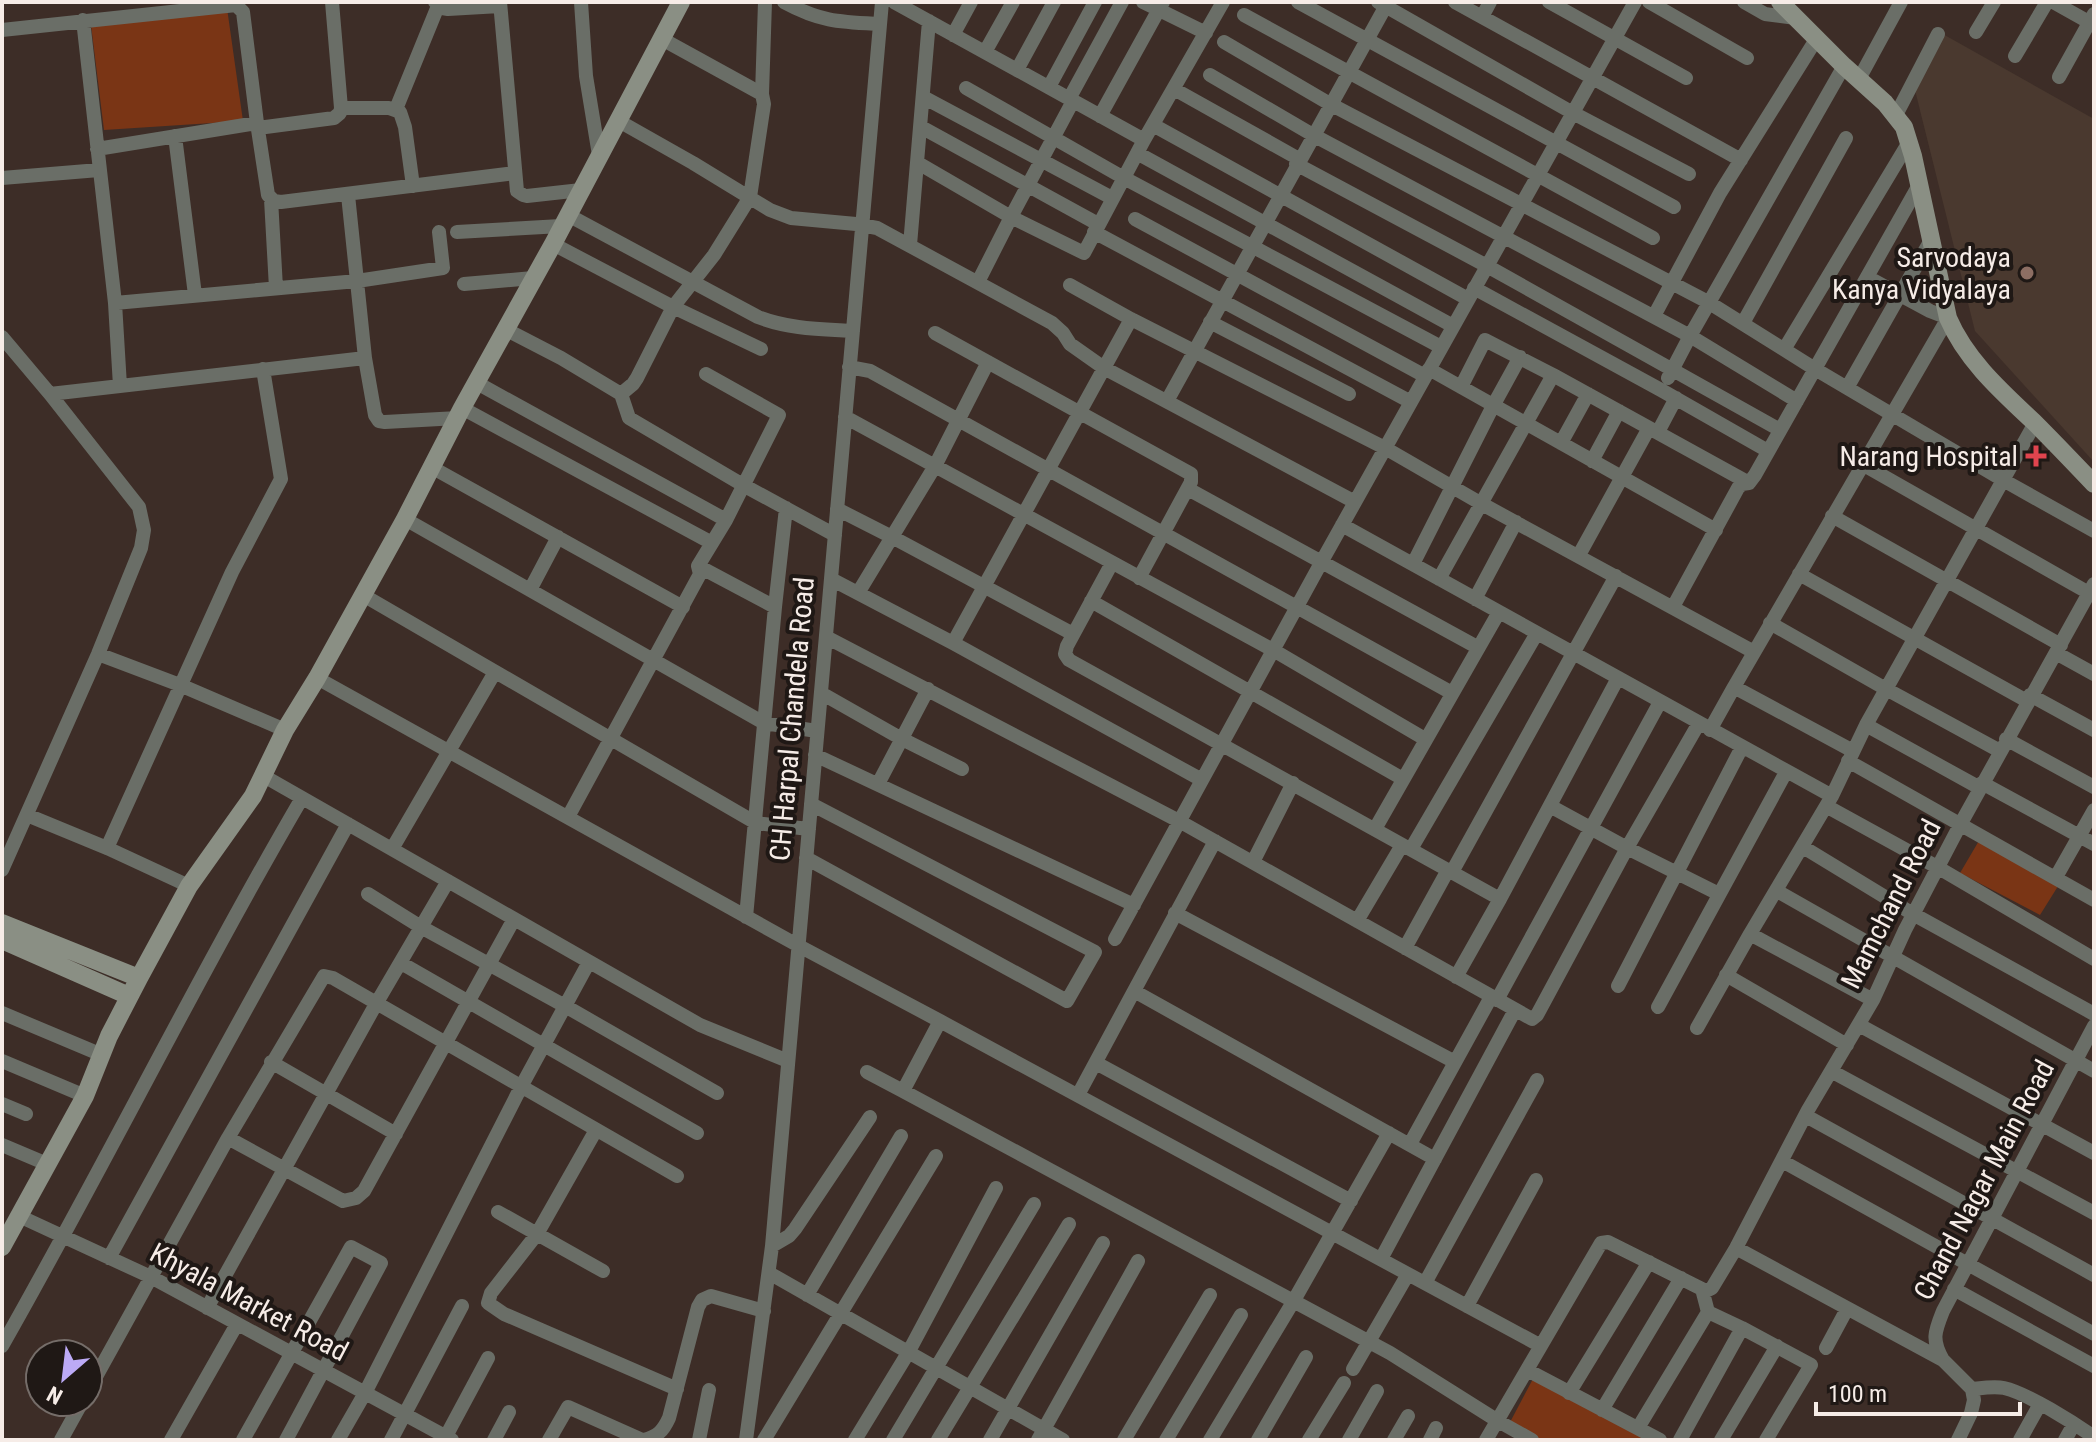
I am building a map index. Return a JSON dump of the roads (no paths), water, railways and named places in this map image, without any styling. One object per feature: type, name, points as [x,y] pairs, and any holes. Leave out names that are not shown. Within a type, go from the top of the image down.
[{"type":"street","points":[[97,149],[257,125],[334,118],[341,108],[332,2]]},
{"type":"street","points":[[581,2],[586,76],[599,155]]},
{"type":"street","points":[[2,1247],[85,1096],[129,996],[189,886],[253,796],[285,730],[433,468],[681,2]]},
{"type":"street","points":[[621,394],[637,378],[673,307],[716,252],[750,197],[764,104],[765,2]]},
{"type":"street","points":[[784,2],[818,18],[880,24]]},
{"type":"street","name":"CH Harpal Chandela Road","points":[[746,1440],[772,1246],[882,2]]},
{"type":"street","points":[[894,2],[1100,116],[1140,147],[1264,224],[1453,326]]},
{"type":"street","points":[[953,35],[971,2]]},
{"type":"street","points":[[985,52],[1013,2]]},
{"type":"street","points":[[1017,70],[1054,2]]},
{"type":"street","points":[[1049,87],[1095,2]]},
{"type":"street","points":[[978,282],[1122,2]]},
{"type":"street","points":[[1143,2],[1160,6],[1206,33]]},
{"type":"street","points":[[918,163],[1011,217],[1084,253],[1223,2]]},
{"type":"street","points":[[1298,2],[1674,207]]},
{"type":"street","points":[[1455,2],[1741,160]]},
{"type":"street","points":[[1482,17],[1490,2]]},
{"type":"street","points":[[1549,2],[1686,78]]},
{"type":"street","points":[[1115,939],[1297,606],[1635,2]]},
{"type":"street","points":[[1649,2],[1747,58]]},
{"type":"street","points":[[1744,2],[1765,14],[1796,18]]},
{"type":"street","points":[[1780,2],[1885,103],[1904,127],[1948,318],[1956,337],[2007,396],[2093,481]]},
{"type":"street","points":[[1859,79],[1901,2]]},
{"type":"street","points":[[1976,32],[1994,2]]},
{"type":"street","points":[[2015,56],[2047,2]]},
{"type":"street","points":[[2053,2],[2093,21],[2059,77]]},
{"type":"street","points":[[1167,401],[1366,40],[1383,3],[1573,113],[1689,174]]},
{"type":"street","points":[[2,30],[238,4],[243,12],[257,125],[271,199],[276,288]]},
{"type":"street","points":[[396,109],[437,4],[448,9],[500,4],[517,191],[523,195],[581,190]]},
{"type":"street","points":[[1100,116],[1160,6]]},
{"type":"street","points":[[1244,15],[1653,238]]},
{"type":"street","points":[[83,20],[115,303],[120,386]]},
{"type":"street","points":[[910,245],[929,21]]},
{"type":"street","points":[[1896,115],[1938,34]]},
{"type":"street","points":[[1654,316],[1720,193],[1817,38]]},
{"type":"street","points":[[662,39],[762,94]]},
{"type":"street","points":[[1224,42],[1330,104],[1708,302],[1847,388],[2094,531]]},
{"type":"street","points":[[1661,390],[1844,66]]},
{"type":"street","points":[[1210,75],[1313,135],[1654,316],[1797,401]]},
{"type":"street","points":[[966,88],[1124,178],[1441,347]]},
{"type":"street","points":[[1174,89],[1298,162],[1780,430]]},
{"type":"street","points":[[923,97],[1112,198]]},
{"type":"street","points":[[341,108],[396,109],[402,115],[413,186]]},
{"type":"street","points":[[617,120],[770,210],[791,218],[877,228],[910,245],[1052,323],[1070,344],[1104,368],[1355,502]]},
{"type":"street","points":[[1153,125],[1279,195],[1661,390],[1768,451]]},
{"type":"street","points":[[921,127],[1028,185],[1096,228],[1222,299],[1411,402]]},
{"type":"street","points":[[175,136],[195,295]]},
{"type":"street","points":[[1743,323],[1846,138]]},
{"type":"street","points":[[1785,348],[1909,142]]},
{"type":"street","points":[[2,178],[99,170]]},
{"type":"street","points":[[271,199],[281,202],[348,195],[515,173]]},
{"type":"street","points":[[1673,607],[1738,488],[1749,483],[1755,475],[1919,185]]},
{"type":"street","points":[[348,195],[365,358],[375,415],[379,421],[460,413],[712,543]]},
{"type":"street","points":[[1135,219],[1236,274],[1461,387],[1716,530]]},
{"type":"street","points":[[457,232],[564,221],[693,281],[758,317],[803,328],[853,331]]},
{"type":"street","points":[[115,303],[357,281],[443,268],[439,232]]},
{"type":"street","points":[[1847,388],[1931,240]]},
{"type":"street","points":[[553,244],[761,349]]},
{"type":"street","points":[[1867,277],[1948,318]]},
{"type":"street","points":[[464,284],[533,278]]},
{"type":"street","points":[[1070,285],[1385,448],[1754,652]]},
{"type":"street","points":[[826,637],[1179,821],[1530,1019],[1537,1015],[1627,848],[1734,687],[1948,318]]},
{"type":"street","points":[[953,643],[1131,319]]},
{"type":"street","points":[[1210,322],[1349,394]]},
{"type":"street","points":[[505,329],[621,394],[629,418],[835,535]]},
{"type":"street","points":[[935,333],[1191,474],[1188,489],[1139,578]]},
{"type":"street","points":[[2,337],[139,507],[144,530],[141,548],[98,654],[2,870]]},
{"type":"street","points":[[1461,387],[1485,340],[1749,483]]},
{"type":"street","points":[[1413,564],[1520,357]]},
{"type":"street","points":[[50,394],[365,358]]},
{"type":"street","points":[[858,593],[935,466],[988,362]]},
{"type":"street","points":[[849,367],[870,371],[1452,693]]},
{"type":"street","points":[[107,848],[232,572],[281,479],[263,369]]},
{"type":"street","points":[[568,817],[683,607],[700,574],[698,566],[726,520],[779,415],[706,374]]},
{"type":"street","points":[[1439,579],[1553,375]]},
{"type":"street","points":[[477,383],[726,520]]},
{"type":"street","points":[[1561,443],[1588,394]]},
{"type":"street","points":[[1579,555],[1620,477],[1676,398]]},
{"type":"street","points":[[1592,461],[1619,411]]},
{"type":"street","points":[[845,417],[1273,650],[1425,739]]},
{"type":"street","points":[[1697,1028],[1829,801],[1866,725],[2035,423]]},
{"type":"street","points":[[1862,464],[1976,529],[2092,589]]},
{"type":"street","points":[[433,468],[683,607]]},
{"type":"street","points":[[1188,489],[1477,647]]},
{"type":"street","points":[[746,917],[786,508]]},
{"type":"street","points":[[837,509],[1073,634]]},
{"type":"street","points":[[1832,516],[2058,649],[2094,674]]},
{"type":"street","points":[[405,519],[764,723],[817,731]]},
{"type":"street","points":[[1475,599],[1516,522]]},
{"type":"street","points":[[1342,525],[1786,772],[1937,867],[2094,959]]},
{"type":"street","points":[[530,590],[558,537]]},
{"type":"street","points":[[1112,563],[1065,650],[1069,660],[1500,899]]},
{"type":"street","points":[[698,566],[775,607]]},
{"type":"street","points":[[1799,574],[1914,638],[2094,730]]},
{"type":"street","points":[[1405,948],[1616,576]]},
{"type":"street","points":[[831,579],[1202,780]]},
{"type":"street","name":"Mamchand Road","points":[[1702,1289],[1708,1291],[1712,1288],[1736,1248],[1806,1116],[1873,1000],[1937,867],[2029,698],[2058,649],[2088,613],[2092,589]]},
{"type":"street","points":[[363,595],[756,823],[809,829]]},
{"type":"street","points":[[1091,601],[1403,779]]},
{"type":"street","points":[[1375,829],[1499,612]]},
{"type":"street","points":[[1770,623],[1886,689],[2094,787]]},
{"type":"street","points":[[1357,921],[1537,633]]},
{"type":"street","points":[[98,654],[285,730]]},
{"type":"street","points":[[392,849],[495,672]]},
{"type":"street","points":[[317,678],[799,946],[1541,1346]]},
{"type":"street","points":[[1456,977],[1618,678]]},
{"type":"street","points":[[1734,687],[1960,825],[2094,900]]},
{"type":"street","points":[[878,784],[928,689]]},
{"type":"street","points":[[821,693],[962,769]]},
{"type":"street","points":[[1410,1144],[1660,702]]},
{"type":"street","points":[[1866,725],[2094,844]]},
{"type":"street","points":[[1618,986],[1742,747]]},
{"type":"street","points":[[815,755],[1134,905]]},
{"type":"street","points":[[1658,1007],[1786,772]]},
{"type":"street","points":[[262,775],[700,1025],[788,1061]]},
{"type":"street","points":[[1253,862],[1293,783]]},
{"type":"street","points":[[2,1346],[64,1237],[247,892],[302,798]]},
{"type":"street","points":[[806,858],[1067,1001],[1095,952],[811,804]]},
{"type":"street","points":[[1550,806],[1719,894]]},
{"type":"street","points":[[2056,877],[2094,810]]},
{"type":"street","points":[[27,815],[189,886]]},
{"type":"street","points":[[109,1258],[348,824]]},
{"type":"street","points":[[1078,1095],[1215,841]]},
{"type":"street","points":[[1803,847],[1913,914],[2094,1014]]},
{"type":"street","points":[[207,1308],[448,881]]},
{"type":"street","points":[[1777,891],[2094,1071]]},
{"type":"street","points":[[368,894],[421,927],[717,1093]]},
{"type":"street","points":[[1175,913],[1455,1062]]},
{"type":"street","points":[[228,1138],[343,1201],[356,1198],[364,1191],[514,919]]},
{"type":"street","points":[[2,923],[139,978]]},
{"type":"street","points":[[1750,934],[1873,1000]]},
{"type":"street","points":[[2,940],[129,996]]},
{"type":"street","points":[[338,1440],[589,962]]},
{"type":"street","points":[[401,963],[697,1133]]},
{"type":"street","points":[[104,1362],[271,1062],[324,976],[328,975],[677,1176]]},
{"type":"street","points":[[1726,975],[1847,1045]]},
{"type":"street","points":[[1134,991],[1435,1159]]},
{"type":"street","points":[[1381,1259],[1515,1010]]},
{"type":"street","points":[[2,1013],[102,1055]]},
{"type":"street","points":[[903,1091],[940,1021]]},
{"type":"street","points":[[1859,1025],[2094,1153]]},
{"type":"street","name":"Chand Nagar Main Road","points":[[1943,1360],[1936,1348],[1936,1330],[1943,1311],[2094,1026]]},
{"type":"street","points":[[2,1061],[85,1096]]},
{"type":"street","points":[[271,1062],[396,1134]]},
{"type":"street","points":[[1096,1063],[1351,1201]]},
{"type":"street","points":[[1831,1071],[2094,1213]]},
{"type":"street","points":[[867,1072],[1390,1353],[1532,1440]]},
{"type":"street","points":[[1425,1283],[1537,1080]]},
{"type":"street","points":[[2,1104],[26,1114]]},
{"type":"street","points":[[1806,1116],[2094,1275]]},
{"type":"street","points":[[772,1246],[795,1229],[870,1117]]},
{"type":"street","points":[[596,1130],[537,1234],[491,1293],[488,1303],[504,1314],[677,1389]]},
{"type":"street","points":[[1210,1440],[1389,1133]]},
{"type":"street","points":[[807,1295],[901,1136]]},
{"type":"street","points":[[2,1145],[47,1164]]},
{"type":"street","points":[[764,1440],[936,1156]]},
{"type":"street","points":[[1782,1161],[2094,1334]]},
{"type":"street","points":[[1467,1306],[1536,1180]]},
{"type":"street","points":[[855,1440],[908,1353],[996,1188]]},
{"type":"street","points":[[893,1440],[1034,1204]]},
{"type":"street","points":[[498,1212],[603,1271]]},
{"type":"street","name":"Khyala Market Road","points":[[19,1216],[151,1277],[447,1439]]},
{"type":"street","points":[[938,1440],[1069,1224]]},
{"type":"street","points":[[1486,1440],[1604,1241],[1702,1289],[1708,1312],[1638,1428]]},
{"type":"street","points":[[990,1440],[1103,1243]]},
{"type":"street","points":[[243,1440],[351,1247],[381,1263],[286,1440]]},
{"type":"street","points":[[1736,1248],[1943,1360],[1972,1389],[1974,1400],[1971,1413],[1958,1440]]},
{"type":"street","points":[[1041,1435],[1138,1261]]},
{"type":"street","points":[[1569,1393],[1649,1262]]},
{"type":"street","points":[[769,1273],[1009,1410],[1041,1435],[1063,1440]]},
{"type":"street","points":[[1353,1369],[1408,1274]]},
{"type":"street","points":[[1602,1410],[1681,1278]]},
{"type":"street","points":[[1954,1289],[2094,1366]]},
{"type":"street","points":[[1124,1440],[1210,1295]]},
{"type":"street","points":[[549,1440],[568,1407],[643,1440],[655,1437],[664,1429],[702,1300],[711,1296],[764,1311]]},
{"type":"street","points":[[391,1440],[462,1306]]},
{"type":"street","points":[[1826,1348],[1847,1309]]},
{"type":"street","points":[[1708,1312],[1811,1365],[1766,1440]]},
{"type":"street","points":[[1166,1440],[1241,1315]]},
{"type":"street","points":[[171,1440],[237,1324]]},
{"type":"street","points":[[1680,1440],[1742,1328]]},
{"type":"street","points":[[1721,1440],[1777,1346]]},
{"type":"street","points":[[1258,1440],[1306,1357]]},
{"type":"street","points":[[447,1439],[488,1358]]},
{"type":"street","points":[[1527,1370],[1660,1440]]},
{"type":"street","points":[[1309,1440],[1344,1383]]},
{"type":"street","points":[[1972,1389],[2001,1387],[2040,1404],[2094,1437]]},
{"type":"street","points":[[699,1440],[709,1390]]},
{"type":"street","points":[[1349,1440],[1377,1391]]},
{"type":"street","points":[[2020,1440],[2040,1404]]},
{"type":"street","points":[[494,1440],[509,1412]]},
{"type":"street","points":[[1394,1440],[1408,1416]]},
{"type":"street","points":[[61,1440],[73,1418]]},
{"type":"street","points":[[2065,1440],[2074,1424]]},
{"type":"place","name":"Sarvodaya Kanya Vidyalaya","points":[[2027,273]]},
{"type":"place","name":"Narang Hospital","points":[[2036,456]]}]
